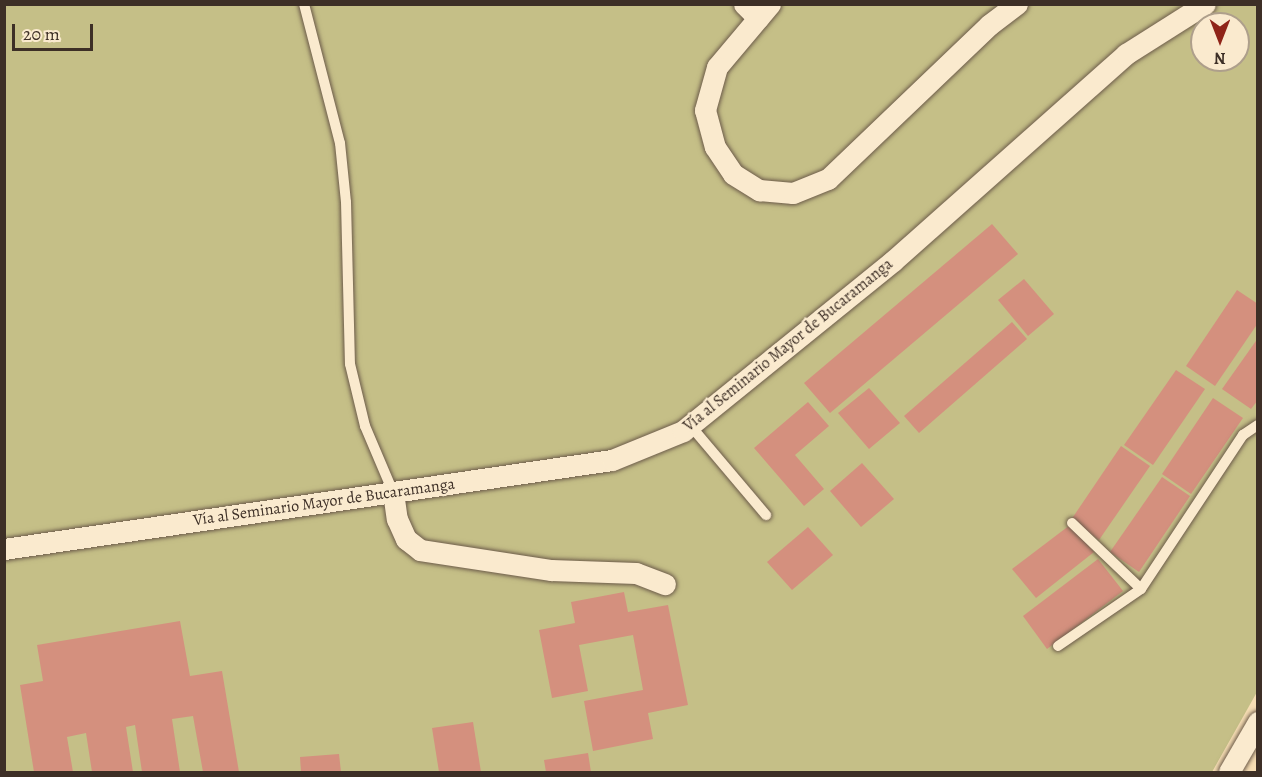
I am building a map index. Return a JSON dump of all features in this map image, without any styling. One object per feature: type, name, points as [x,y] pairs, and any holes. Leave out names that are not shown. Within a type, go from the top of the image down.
[{"type":"street","points":[[757,9],[717,67],[705,110],[715,147],[733,174],[759,190],[793,194],[828,178],[989,26],[1017,4]]},
{"type":"street","name":"Vía al Seminario Mayor de Bucaramanga","points":[[4,549],[612,460],[690,425],[893,261],[1125,54],[1205,4]]},
{"type":"street","points":[[393,492],[406,539],[420,550],[551,570],[636,573],[664,584]]},
{"type":"street","points":[[1229,772],[1257,722]]},
{"type":"lane","points":[[304,4],[340,143],[346,202],[350,364],[365,426],[393,492]]},
{"type":"lane","points":[[690,425],[766,515]]},
{"type":"lane","points":[[1058,646],[1141,589],[1243,435],[1257,425]]},
{"type":"lane","points":[[1072,523],[1141,589]]},
{"type":"shaded area","points":[[5,5],[1257,5],[1257,692],[1212,772],[5,772]]},
{"type":"building","points":[[992,224],[1018,254],[830,413],[804,383]]},
{"type":"building","points":[[1024,279],[1054,314],[1028,336],[998,300]]},
{"type":"building","points":[[1237,290],[1258,304],[1258,323],[1215,386],[1186,366]]},
{"type":"building","points":[[1012,322],[1027,339],[919,433],[904,416]]},
{"type":"building","points":[[1258,338],[1258,400],[1251,409],[1222,389]]},
{"type":"building","points":[[1176,370],[1205,389],[1153,465],[1124,445]]},
{"type":"building","points":[[869,388],[900,423],[869,449],[838,413]]},
{"type":"building","points":[[1213,398],[1243,418],[1191,494],[1162,474]]},
{"type":"building","points":[[808,402],[829,426],[795,455],[824,489],[804,506],[754,448]]},
{"type":"building","points":[[1121,446],[1150,466],[1099,540],[1071,520]]},
{"type":"building","points":[[862,463],[894,499],[861,527],[830,491]]},
{"type":"building","points":[[1162,477],[1190,496],[1139,572],[1110,552]]},
{"type":"building","points":[[1070,525],[1094,552],[1036,598],[1012,569]]},
{"type":"building","points":[[808,527],[833,555],[792,590],[767,562]]},
{"type":"building","points":[[1098,559],[1123,591],[1047,649],[1023,616]]},
{"type":"building","points":[[624,592],[628,612],[668,605],[688,705],[648,713],[653,739],[593,751],[584,701],[643,690],[633,635],[579,645],[588,691],[552,698],[539,630],[575,623],[571,602]]},
{"type":"building","points":[[180,621],[190,676],[222,671],[239,772],[203,772],[193,716],[172,719],[180,772],[142,772],[135,725],[126,727],[133,772],[92,772],[86,733],[67,737],[73,772],[34,772],[20,685],[43,681],[37,645]]},
{"type":"building","points":[[473,722],[481,772],[439,772],[432,728]]},
{"type":"building","points":[[588,753],[591,772],[546,772],[544,760]]},
{"type":"building","points":[[339,754],[341,772],[301,772],[300,757]]}]
